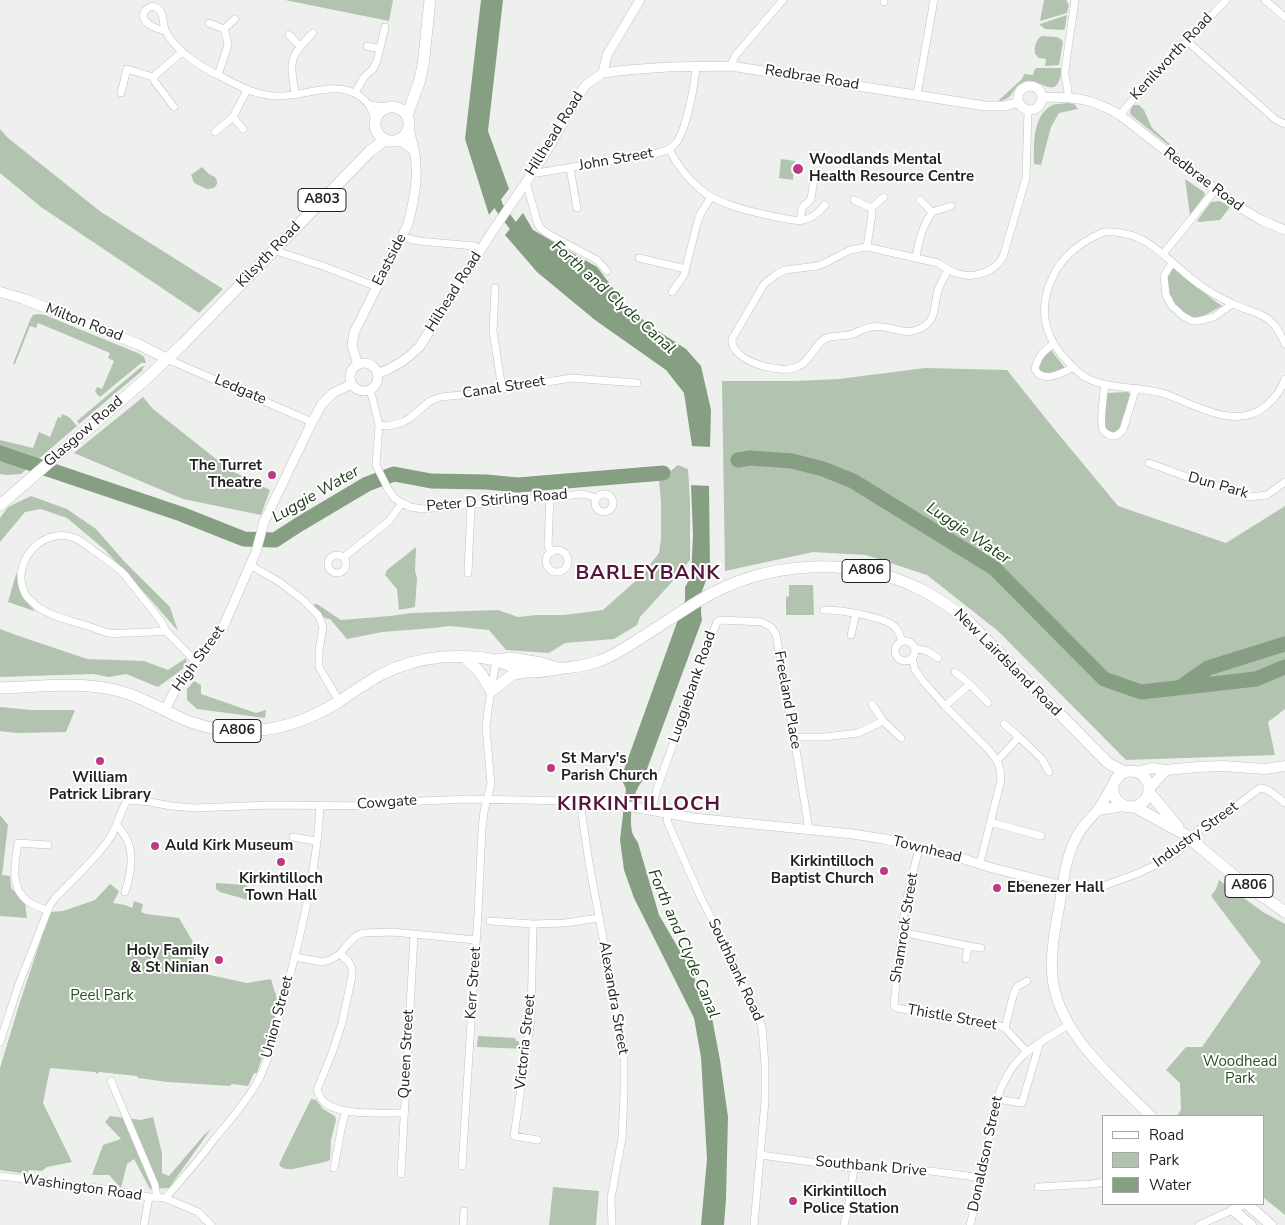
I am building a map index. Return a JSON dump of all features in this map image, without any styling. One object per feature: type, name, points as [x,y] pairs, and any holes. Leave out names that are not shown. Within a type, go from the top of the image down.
[{"type":"main road","points":[[414,93],[377,114],[375,118],[376,132],[385,140],[398,140],[405,135],[408,128],[407,115],[423,66],[430,0]]},
{"type":"main road","points":[[391,107],[400,108],[407,115]]},
{"type":"main road","name":"Kilsyth Road","points":[[370,151],[376,132]]},
{"type":"main road","name":"Kilsyth Road","points":[[167,359],[370,151],[385,140]]},
{"type":"main road","name":"Milton Road","points":[[0,292],[24,299],[140,345],[167,359]]},
{"type":"main road","name":"Glasgow Road","points":[[0,505],[167,359]]},
{"type":"main road","name":"New Lairdsland Road","points":[[496,660],[510,667],[531,672],[579,666],[601,661],[626,648],[700,600],[736,582],[765,573],[793,568],[840,568],[864,571],[889,577],[916,587],[950,607],[967,620],[1108,763],[1131,772]]},
{"type":"main road","name":"A806","points":[[0,688],[95,686],[122,692],[194,723],[247,732],[288,725],[311,716],[382,674],[422,661],[442,657],[496,660]]},
{"type":"main road","points":[[464,657],[482,674],[491,692],[514,674],[531,672]]},
{"type":"main road","name":"New Lairdsland Road","points":[[496,660],[511,658],[561,668]]},
{"type":"main road","name":"New Lairdsland Road","points":[[1108,763],[1114,784]]},
{"type":"main road","points":[[1150,1115],[1097,1061],[1069,1025],[1055,991],[1052,973],[1053,944],[1067,861],[1075,839],[1084,824],[1098,810],[1120,775],[1152,768],[1166,770],[1208,766],[1265,769],[1285,766]]},
{"type":"main road","points":[[1098,810],[1143,803],[1149,791],[1166,770]]},
{"type":"main road","points":[[1131,772],[1146,778],[1149,791]]},
{"type":"main road","points":[[1114,784],[1113,794],[1115,798],[1120,804],[1129,806]]},
{"type":"main road","name":"A806","points":[[1149,791],[1184,834],[1238,879],[1285,912]]},
{"type":"main road","name":"A806","points":[[1129,806],[1184,834]]},
{"type":"main road","points":[[1247,1205],[1271,1225]]},
{"type":"main road","points":[[1233,1210],[1251,1225]]},
{"type":"street","points":[[731,66],[735,56],[782,0]]},
{"type":"street","points":[[917,94],[934,0]]},
{"type":"street","points":[[1068,97],[1068,88],[1064,75],[1075,0]]},
{"type":"street","name":"Kenilworth Road","points":[[1120,115],[1226,0]]},
{"type":"street","points":[[1265,0],[1285,17]]},
{"type":"street","points":[[603,73],[608,55],[637,1]]},
{"type":"street","points":[[224,29],[235,19]]},
{"type":"street","points":[[209,23],[224,29]]},
{"type":"street","points":[[355,93],[364,77],[376,65],[385,27]]},
{"type":"street","points":[[218,75],[228,43],[224,29]]},
{"type":"street","points":[[166,31],[182,52],[205,70],[247,90],[257,94],[273,96],[331,89],[347,90],[355,93],[370,105],[375,118]]},
{"type":"street","points":[[295,94],[291,70],[292,62],[300,46],[314,33]]},
{"type":"street","points":[[289,35],[300,46]]},
{"type":"street","points":[[1187,41],[1276,120],[1285,124]]},
{"type":"street","points":[[367,46],[380,49]]},
{"type":"street","points":[[153,76],[182,52]]},
{"type":"street","name":"John Street","points":[[534,171],[537,173],[570,168],[658,153],[669,149],[677,142],[683,130],[692,95],[696,66]]},
{"type":"street","name":"Redbrae Road","points":[[603,73],[639,69],[731,66],[985,106],[1005,106],[1019,102]]},
{"type":"street","points":[[121,94],[127,69],[153,76]]},
{"type":"street","name":"Hillhead Road","points":[[517,195],[534,171],[582,90],[592,79],[603,73]]},
{"type":"street","points":[[153,76],[155,82],[174,107]]},
{"type":"street","points":[[1029,86],[1040,91],[1042,97],[1040,105],[1036,108],[1028,110],[1019,102],[1019,94],[1025,88],[1029,86]]},
{"type":"street","points":[[216,132],[234,118],[247,90]]},
{"type":"street","name":"Redbrae Road","points":[[1042,97],[1068,97],[1092,101],[1104,106],[1120,115],[1247,213],[1285,230]]},
{"type":"street","points":[[370,105],[391,107]]},
{"type":"street","points":[[948,269],[937,293],[933,316],[924,326],[915,331],[904,332],[881,327],[870,327],[848,335],[829,337],[820,343],[801,365],[786,370],[762,366],[736,352],[732,347],[732,339],[757,294],[764,284],[776,274],[794,268],[817,266],[850,250],[866,247],[916,258],[938,263],[962,275],[978,275],[994,267],[1001,260],[1026,178],[1028,110]]},
{"type":"street","points":[[234,118],[243,129]]},
{"type":"street","name":"Eastside","points":[[358,365],[352,346],[354,332],[408,224],[417,184],[418,164],[408,128]]},
{"type":"street","points":[[398,140],[415,151]]},
{"type":"street","points":[[669,149],[685,175],[701,190],[711,197],[732,206],[800,221],[812,217],[825,205]]},
{"type":"street","points":[[570,168],[577,208]]},
{"type":"street","points":[[800,221],[802,208],[810,199],[815,173]]},
{"type":"street","points":[[526,182],[540,228],[597,260],[607,271]]},
{"type":"street","points":[[1163,254],[1215,190]]},
{"type":"street","name":"Hilhead Road","points":[[377,374],[398,365],[420,346],[517,195]]},
{"type":"street","points":[[672,292],[686,269],[698,220],[711,197]]},
{"type":"street","points":[[871,208],[884,197]]},
{"type":"street","points":[[854,200],[871,208]]},
{"type":"street","points":[[920,200],[932,212]]},
{"type":"street","points":[[916,258],[921,232],[932,212],[951,206]]},
{"type":"street","points":[[866,247],[872,214],[871,208]]},
{"type":"street","points":[[1285,344],[1279,331],[1266,317],[1232,304],[1200,285],[1148,243],[1128,234],[1104,232],[1082,243],[1070,252],[1060,264],[1046,294],[1044,316],[1053,344],[1063,358],[1084,377],[1104,384],[1162,393],[1217,414],[1232,417],[1247,415],[1260,410],[1281,390],[1285,379]]},
{"type":"street","points":[[402,237],[418,241],[475,246]]},
{"type":"street","points":[[274,250],[323,266],[376,287]]},
{"type":"street","points":[[640,258],[686,269]]},
{"type":"street","points":[[1172,263],[1164,276],[1166,295],[1172,306],[1183,316],[1192,321],[1198,321],[1214,317],[1232,304]]},
{"type":"street","points":[[495,288],[493,331],[502,389]]},
{"type":"street","points":[[1053,344],[1043,352],[1038,360],[1035,369],[1037,374],[1042,377],[1048,376],[1063,373],[1073,367]]},
{"type":"street","name":"Ledgate","points":[[167,359],[312,422]]},
{"type":"street","points":[[370,364],[376,370],[377,381],[370,390],[362,390],[354,387],[352,384],[350,375],[358,365],[370,364]]},
{"type":"street","name":"Canal Street","points":[[380,425],[388,426],[403,422],[435,399],[572,378],[637,382]]},
{"type":"street","points":[[312,422],[328,397],[352,384]]},
{"type":"street","points":[[1104,384],[1101,423],[1102,429],[1112,437],[1119,435],[1122,430],[1136,388]]},
{"type":"street","points":[[344,557],[389,521],[402,503],[394,498],[376,464],[380,425],[370,390]]},
{"type":"street","name":"High Street","points":[[165,710],[176,688],[224,625],[256,552],[264,522],[312,422]]},
{"type":"street","name":"Dun Park","points":[[1149,463],[1250,497],[1266,495],[1285,482]]},
{"type":"street","name":"Peter D Stirling Road","points":[[402,503],[410,507],[423,509],[583,494],[596,498]]},
{"type":"street","points":[[550,497],[548,546],[552,552]]},
{"type":"street","points":[[468,573],[471,504]]},
{"type":"street","points":[[166,631],[109,634],[42,610],[28,597],[23,589],[21,571],[27,555],[33,548],[48,538],[57,536],[75,538],[124,574],[152,612],[161,621],[166,631],[196,662]]},
{"type":"street","points":[[250,565],[281,583],[303,600],[318,615],[323,628],[319,650],[319,667],[339,701]]},
{"type":"street","points":[[824,610],[856,613],[889,623],[899,632],[902,641]]},
{"type":"street","points":[[851,635],[856,613]]},
{"type":"street","name":"Freeland Place","points":[[717,622],[721,620],[762,622],[771,627],[776,634],[808,830]]},
{"type":"street","name":"Luggiebank Road","points":[[649,809],[680,727],[696,674],[717,622]]},
{"type":"street","points":[[912,658],[902,661],[897,657],[894,651],[896,645],[905,640],[911,643],[914,648],[912,658],[915,670],[945,706],[989,750],[1000,769],[1001,780],[980,863]]},
{"type":"street","points":[[914,648],[928,651],[938,658]]},
{"type":"street","name":"Kerr Street","points":[[462,1166],[482,829],[484,811],[491,784],[486,727],[496,660]]},
{"type":"street","points":[[955,672],[988,702]]},
{"type":"street","points":[[945,706],[970,684]]},
{"type":"street","points":[[872,704],[883,721],[900,738]]},
{"type":"street","points":[[794,737],[825,737],[858,733],[883,721]]},
{"type":"street","points":[[1004,724],[1042,759],[1048,772]]},
{"type":"street","points":[[996,761],[1019,737]]},
{"type":"street","name":"Industry Street","points":[[1063,886],[1082,890],[1106,885],[1158,864],[1178,851],[1201,828],[1228,812],[1260,788],[1267,790],[1285,803]]},
{"type":"street","name":"Cowgate","points":[[117,825],[123,807],[128,800],[196,808],[271,805],[371,806],[421,800],[487,800],[580,801],[649,809]]},
{"type":"street","name":"Alexandra Street","points":[[580,801],[586,849],[624,1051],[622,1138],[611,1198],[612,1225]]},
{"type":"street","name":"Union Street","points":[[165,1198],[178,1185],[227,1124],[255,1086],[267,1061],[308,895],[320,806]]},
{"type":"street","name":"Townhead","points":[[649,809],[668,814],[727,822],[876,838],[980,863],[1063,886]]},
{"type":"street","name":"Southbank Road","points":[[668,814],[667,821],[694,883],[753,1004],[762,1027],[765,1101],[754,1225]]},
{"type":"street","points":[[990,822],[1041,836]]},
{"type":"street","points":[[0,1042],[19,984],[47,910],[56,897],[109,840],[117,825],[128,841],[130,855],[130,875],[125,892]]},
{"type":"street","points":[[293,837],[316,841]]},
{"type":"street","points":[[47,910],[28,902],[17,888],[14,872],[18,843],[48,845]]},
{"type":"street","name":"Shamrock Street","points":[[897,1008],[894,1006],[894,1003],[905,906],[919,848]]},
{"type":"street","points":[[490,921],[533,924],[565,923],[599,918]]},
{"type":"street","name":"Victoria Street","points":[[533,924],[531,1019],[514,1136],[538,1140]]},
{"type":"street","points":[[294,957],[323,962],[332,959],[340,954],[356,936],[364,933],[392,932],[476,940]]},
{"type":"street","points":[[902,932],[981,948]]},
{"type":"street","name":"Queen Street","points":[[401,1174],[414,935]]},
{"type":"street","points":[[966,959],[968,946]]},
{"type":"street","points":[[340,954],[352,968],[352,976],[342,1022],[318,1090],[319,1096],[330,1106],[346,1111],[404,1114]]},
{"type":"street","points":[[1004,1028],[1013,996],[1017,988],[1027,981]]},
{"type":"street","name":"Thistle Street","points":[[897,1008],[1004,1028],[1026,1051]]},
{"type":"street","name":"Donaldson Street","points":[[970,1225],[982,1178],[997,1099],[1007,1074],[1026,1051],[1069,1025]]},
{"type":"street","points":[[997,1099],[1022,1104],[1040,1042]]},
{"type":"street","points":[[111,1081],[155,1185],[153,1198],[144,1225]]},
{"type":"street","points":[[334,1168],[346,1111]]},
{"type":"street","name":"Southbank Drive","points":[[761,1155],[854,1168],[931,1171],[982,1178]]},
{"type":"street","points":[[844,1225],[854,1168]]},
{"type":"street","name":"Washington Road","points":[[0,1176],[104,1189],[153,1198],[165,1198]]},
{"type":"street","points":[[1038,1186],[1102,1182]]},
{"type":"street","points":[[165,1198],[198,1212],[211,1225]]},
{"type":"street","points":[[1199,1225],[1244,1205]]},
{"type":"street","points":[[463,1225],[464,1211]]},
{"type":"green space","points":[[285,0],[393,0],[389,21]]},
{"type":"green space","points":[[1044,0],[1066,0],[1069,5],[1067,13],[1040,21]]},
{"type":"green space","points":[[1067,15],[1065,29],[1063,30],[1045,29],[1040,25],[1040,24]]},
{"type":"green space","points":[[1042,36],[1057,37],[1062,40],[1059,65],[1045,66],[1046,59],[1039,58],[1035,54],[1036,44]]},
{"type":"green space","points":[[1036,68],[1061,68],[1058,83],[1055,86],[1047,87],[1033,81],[1023,82],[1016,87],[1008,98],[999,100],[1022,79],[1024,74],[1033,75]]},
{"type":"green space","points":[[1068,103],[1074,104],[1078,109],[1059,113],[1051,127],[1041,165],[1034,164],[1035,133],[1039,119],[1043,112],[1051,106]]},
{"type":"green space","points":[[1133,105],[1139,105],[1144,110],[1152,128],[1172,148],[1131,115],[1130,111]]},
{"type":"green space","points":[[0,129],[8,138],[101,212],[223,289],[199,313],[41,207],[0,173]]},
{"type":"green space","points":[[781,159],[795,161],[793,180],[779,178]]},
{"type":"green space","points":[[202,167],[217,180],[214,188],[207,189],[194,183],[191,175]]},
{"type":"green space","points":[[1185,179],[1204,192],[1205,195],[1190,215]]},
{"type":"green space","points":[[1220,201],[1230,207],[1220,220],[1197,221],[1211,202]]},
{"type":"green space","points":[[1173,267],[1222,306],[1196,320],[1176,307],[1169,296],[1167,276]]},
{"type":"green space","points":[[33,315],[45,315],[140,354],[144,357],[146,363],[141,363],[100,397],[95,392],[97,387],[102,389],[114,361],[108,358],[110,353],[38,323],[36,328],[30,326],[15,364],[13,364],[30,320]]},
{"type":"green space","points":[[1047,350],[1051,350],[1065,370],[1044,375],[1039,372],[1038,363]]},
{"type":"green space","points":[[145,366],[143,370],[79,424],[77,421],[141,367]]},
{"type":"green space","points":[[925,368],[1007,370],[1118,506],[1226,543],[1285,506],[1285,709],[1268,722],[1275,755],[1126,760],[998,631],[927,575],[866,555],[813,552],[725,571],[722,381],[839,379]]},
{"type":"green space","points":[[1128,392],[1131,395],[1119,430],[1115,433],[1109,433],[1104,427],[1107,393]]},
{"type":"green space","points":[[143,397],[153,409],[230,470],[270,490],[261,515],[183,499],[74,453]]},
{"type":"green space","points":[[62,414],[69,417],[77,426],[21,474],[0,474],[0,440],[33,448],[39,432],[50,437],[58,417],[61,418]]},
{"type":"green space","points":[[678,465],[688,469],[690,560],[640,617],[637,625],[614,639],[565,643],[549,653],[506,650],[489,630],[450,626],[382,632],[347,639],[330,619],[325,618],[311,605],[317,604],[341,620],[411,613],[498,610],[518,617],[564,615],[603,610],[641,576],[659,553],[661,501],[659,480]]},
{"type":"green space","points":[[31,496],[67,509],[96,529],[124,561],[170,607],[178,631],[105,550],[67,518],[41,509],[25,512],[0,542],[0,518],[8,507]]},
{"type":"green space","points":[[416,547],[415,571],[417,578],[415,607],[399,610],[397,589],[385,575],[387,570]]},
{"type":"green space","points":[[16,574],[18,575],[22,594],[34,611],[8,602]]},
{"type":"green space","points":[[789,585],[813,585],[814,615],[786,615],[786,597],[789,596]]},
{"type":"green space","points":[[0,629],[87,659],[144,661],[168,670],[186,658],[187,664],[158,687],[126,674],[109,677],[93,674],[0,677]]},
{"type":"green space","points":[[194,681],[201,685],[201,694],[256,713],[266,710],[265,718],[197,709],[187,700],[187,689]]},
{"type":"green space","points":[[0,707],[31,710],[75,710],[66,732],[16,733],[0,731]]},
{"type":"green space","points":[[0,815],[8,825],[2,875],[10,876],[11,888],[25,903],[27,918],[0,916]]},
{"type":"green space","name":"Woodhead Park","points":[[1219,880],[1263,912],[1285,924],[1285,1215],[1265,1199],[1265,1115],[1178,1115],[1181,1110],[1180,1083],[1166,1070],[1186,1047],[1202,1047],[1261,962],[1211,896]]},
{"type":"green space","points":[[216,883],[246,885],[250,891],[248,900],[220,892],[216,889]]},
{"type":"green space","name":"Peel Park","points":[[110,884],[119,891],[113,903],[132,908],[134,901],[143,904],[141,912],[146,914],[179,918],[196,947],[192,967],[196,972],[247,983],[271,979],[278,1007],[257,1073],[254,1073],[248,1086],[232,1084],[230,1086],[168,1082],[138,1078],[137,1076],[99,1072],[97,1074],[95,1072],[50,1068],[43,1103],[72,1162],[47,1167],[42,1171],[29,1170],[27,1174],[0,1170],[0,1068],[50,912],[63,911],[95,900]]},
{"type":"green space","points":[[478,1036],[515,1038],[516,1041],[519,1041],[519,1046],[524,1045],[524,1049],[477,1047]]},
{"type":"green space","points":[[311,1099],[316,1100],[323,1109],[335,1116],[330,1160],[293,1169],[284,1168],[279,1165]]},
{"type":"green space","points":[[110,1116],[141,1120],[153,1117],[162,1153],[162,1173],[169,1176],[211,1129],[169,1188],[150,1189],[134,1159],[127,1164],[121,1188],[109,1175],[92,1175],[103,1145],[121,1139],[105,1122]]},
{"type":"green space","points":[[553,1187],[599,1191],[596,1225],[549,1225]]},
{"type":"water","points":[[481,0],[503,0],[488,131],[509,189],[489,215],[465,139]]},
{"type":"water","points":[[523,213],[533,230],[597,267],[628,308],[655,329],[686,349],[701,366],[711,410],[709,486],[710,570],[702,591],[702,620],[643,780],[636,791],[632,804],[631,819],[632,832],[638,843],[659,915],[694,975],[700,1001],[709,1002],[728,1117],[724,1225],[701,1225],[707,1159],[701,1057],[694,1018],[634,898],[624,870],[620,840],[626,789],[621,778],[685,600],[685,587],[691,577],[693,535],[692,446],[684,393],[666,370],[595,320],[537,272],[505,235]]},
{"type":"pier","points":[[689,446],[712,447],[711,486],[689,485]]},
{"type":"waterway","name":"Forth and Clyde Canal","points":[[494,193],[499,207],[520,235]]},
{"type":"waterway","name":"Luggie Water","points":[[0,453],[181,514],[244,539],[275,540],[367,484],[394,474],[431,481],[486,482],[518,485],[663,473]]},
{"type":"waterway","name":"Luggie Water","points":[[738,460],[750,458],[792,461],[823,469],[853,481],[994,568],[1104,679],[1141,692],[1256,679],[1285,667]]},
{"type":"waterway","name":"Luggie Water","points":[[1181,687],[1208,668],[1285,644]]},
{"type":"place","name":"Woodlands Mental Health Resource Centre","points":[[798,169]]},
{"type":"place","name":"The Turret Theatre","points":[[272,475]]},
{"type":"place","name":"William Patrick Library","points":[[100,761]]},
{"type":"place","name":"St Mary's Parish Church","points":[[551,768]]},
{"type":"place","name":"Auld Kirk Museum","points":[[155,846]]},
{"type":"place","name":"Kirkintilloch Town Hall","points":[[281,862]]},
{"type":"place","name":"Kirkintilloch Baptist Church","points":[[884,871]]},
{"type":"place","name":"Ebenezer Hall","points":[[997,888]]},
{"type":"place","name":"Holy Family & St Ninian","points":[[219,960]]},
{"type":"place","name":"Kirkintilloch Police Station","points":[[793,1201]]},
{"type":"district","name":"BARLEYBANK","points":[[648,574]]},
{"type":"district","name":"KIRKINTILLOCH","points":[[639,805]]}]
